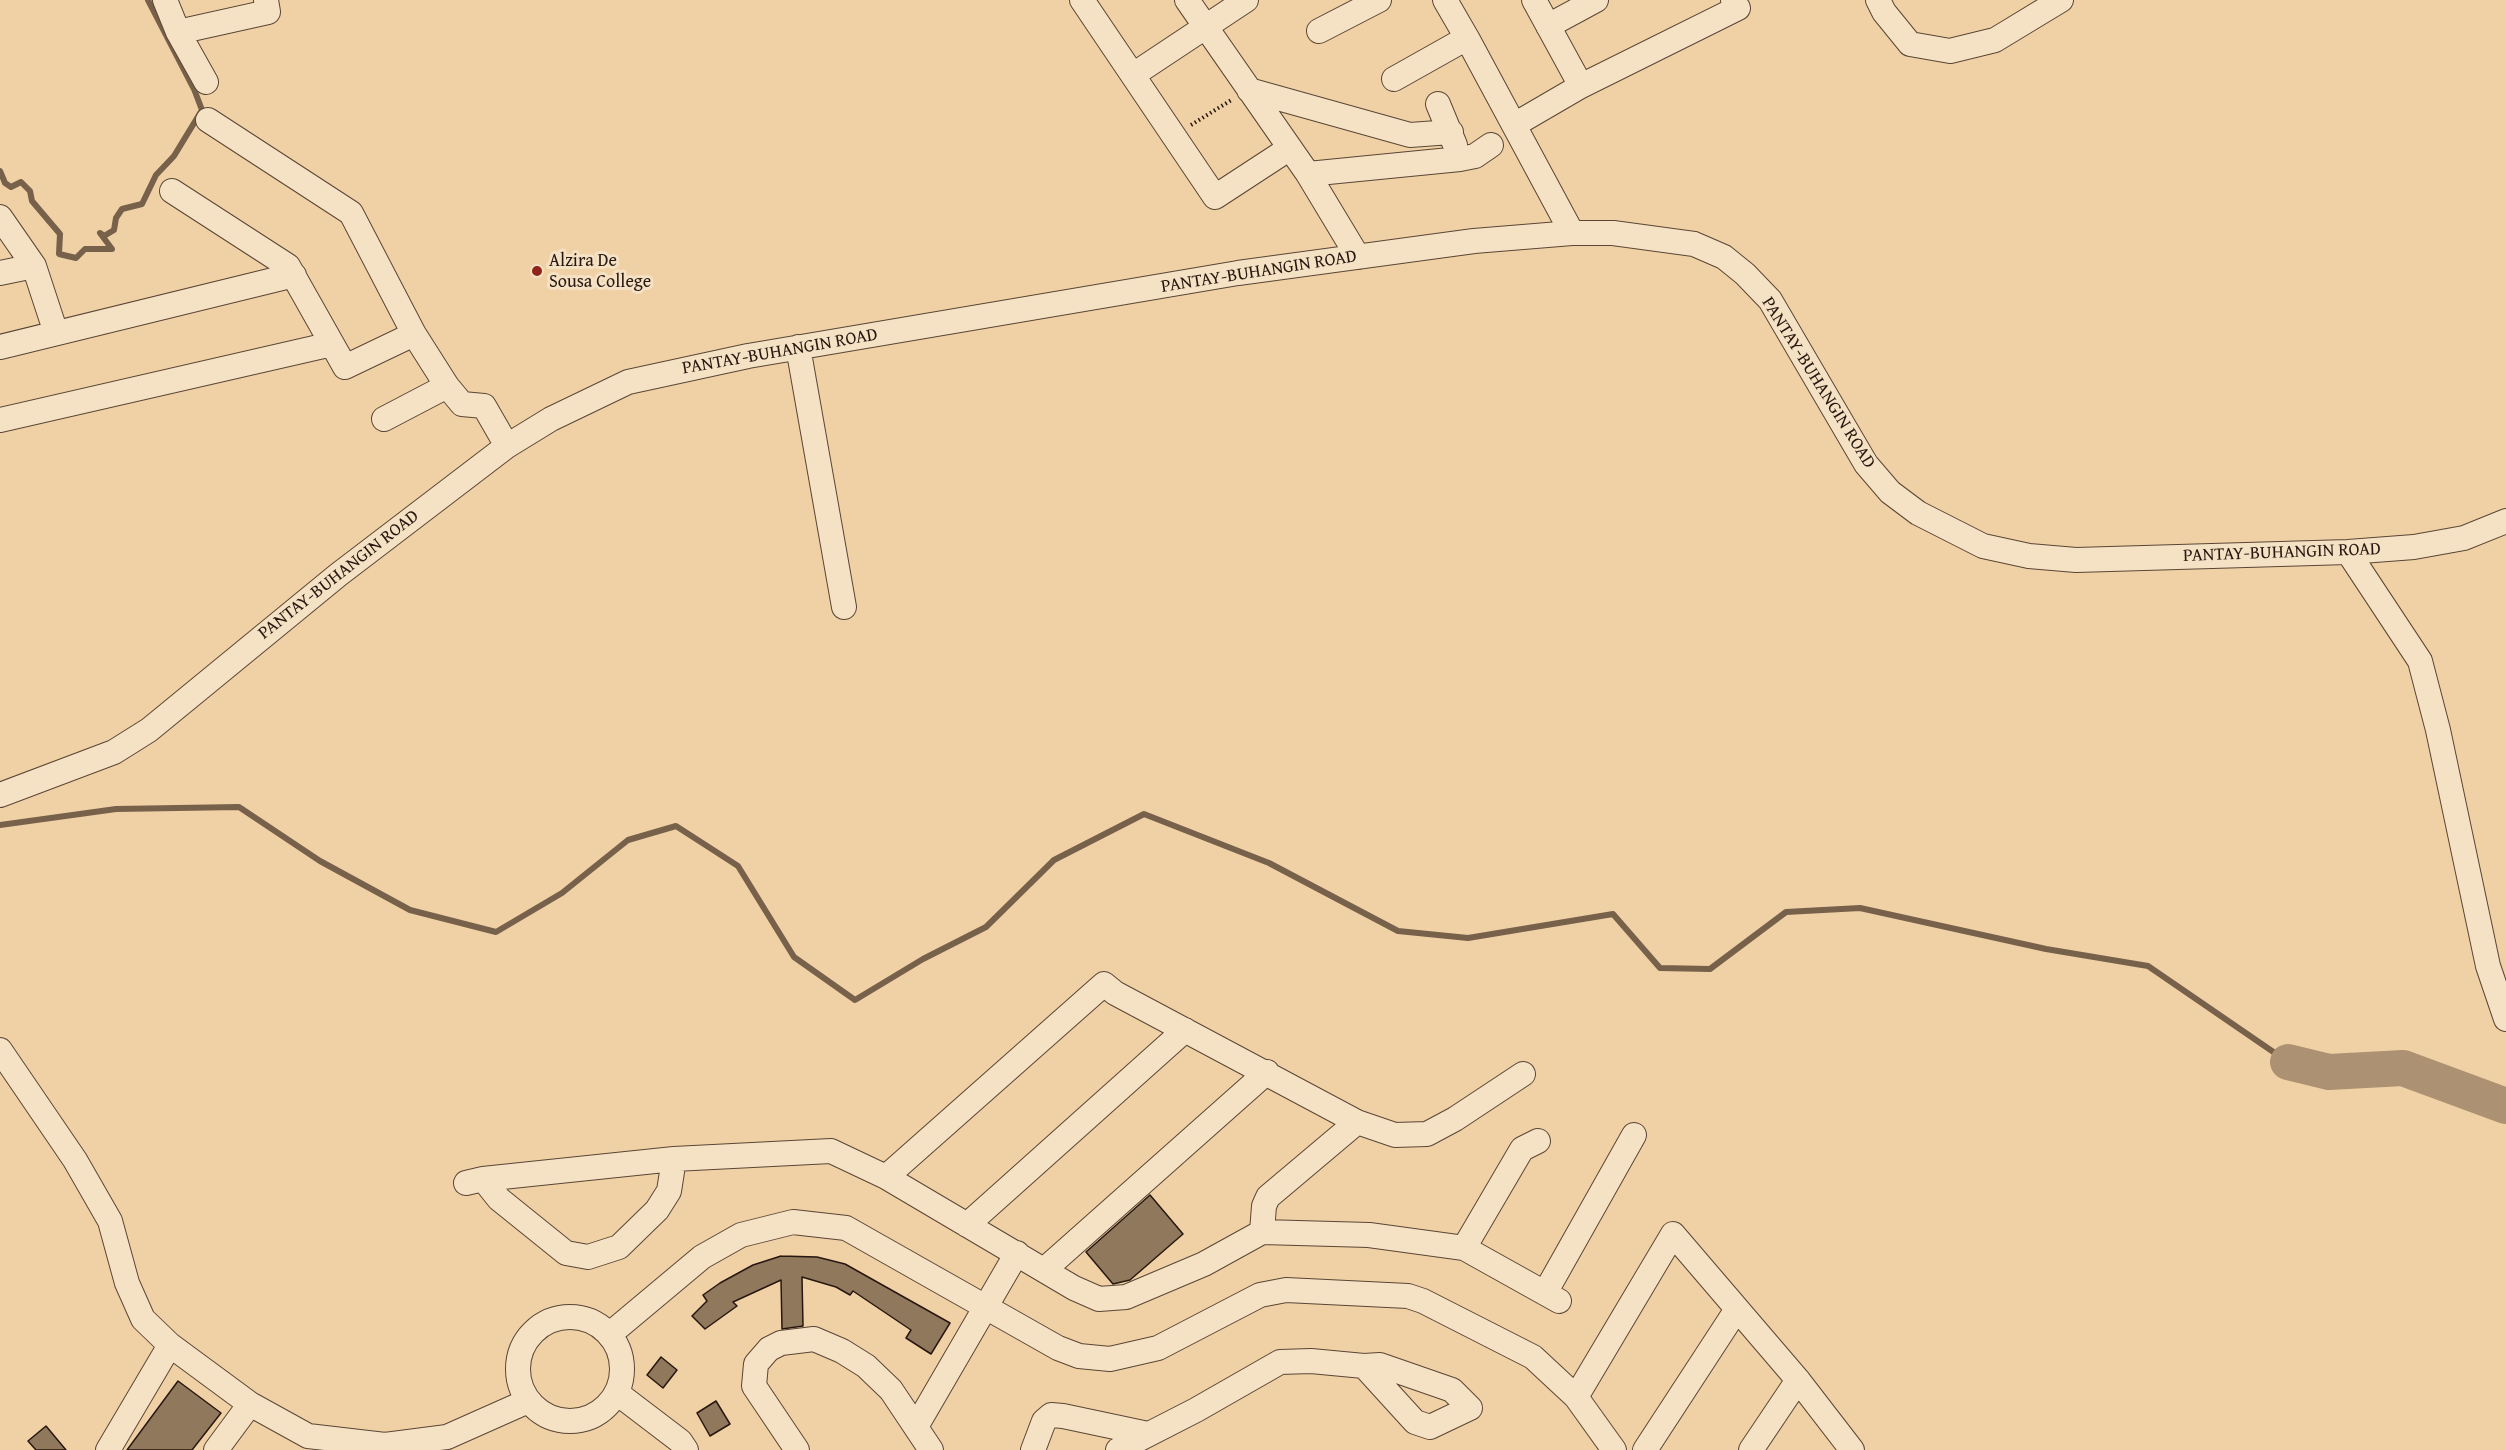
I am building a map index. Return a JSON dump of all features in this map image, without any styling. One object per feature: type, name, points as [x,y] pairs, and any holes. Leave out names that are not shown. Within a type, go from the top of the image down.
[{"type":"street","points":[[165,0],[178,32],[206,82]]},
{"type":"street","points":[[178,32],[268,12],[267,0]]},
{"type":"street","points":[[1082,0],[1215,197],[1290,148]]},
{"type":"street","points":[[1187,0],[1308,174],[1358,257]]},
{"type":"street","points":[[1133,75],[1246,0]]},
{"type":"street","points":[[1319,31],[1379,0]]},
{"type":"street","points":[[1445,0],[1572,233]]},
{"type":"street","points":[[1534,0],[1581,86]]},
{"type":"street","points":[[1548,26],[1596,0]]},
{"type":"street","points":[[1514,125],[1581,86],[1738,8],[1733,0]]},
{"type":"street","points":[[1878,0],[1884,12],[1910,44],[1950,51],[1995,40],[2061,0]]},
{"type":"street","points":[[1394,79],[1467,38]]},
{"type":"street","points":[[1249,90],[1410,135],[1450,132]]},
{"type":"street","points":[[1438,104],[1460,159]]},
{"type":"street","points":[[208,120],[351,213],[414,334],[447,386],[462,404],[484,406],[507,446]]},
{"type":"street","points":[[1383,129],[1383,166]]},
{"type":"street","points":[[1308,174],[1460,159],[1475,156],[1491,145]]},
{"type":"street","points":[[172,191],[288,266],[345,367],[414,334]]},
{"type":"street","points":[[0,217],[34,266],[56,333]]},
{"type":"street","name":"PANTAY-BUHANGIN ROAD","points":[[0,795],[114,752],[149,730],[329,582],[507,446],[551,419],[628,382],[798,347],[1238,273],[1474,241],[1572,233],[1613,233],[1694,244],[1724,257],[1770,300],[1866,464],[1890,492],[1918,513],[1983,546],[2029,556],[2076,560],[2348,552],[2414,547],[2464,538],[2506,521]]},
{"type":"street","points":[[0,273],[34,266]]},
{"type":"street","points":[[0,347],[294,275]]},
{"type":"street","points":[[0,420],[332,344]]},
{"type":"street","points":[[798,347],[843,607]]},
{"type":"street","points":[[384,419],[447,386]]},
{"type":"street","points":[[2348,552],[2421,661],[2488,966],[2506,1019]]},
{"type":"street","points":[[886,1177],[1104,984],[1115,993],[1357,1122],[1395,1135],[1427,1134],[1455,1119],[1523,1074]]},
{"type":"street","points":[[967,1225],[1185,1030]]},
{"type":"street","points":[[0,1050],[75,1160],[110,1221],[127,1283],[142,1319],[170,1344],[307,1443],[385,1444],[447,1437],[528,1401]]},
{"type":"street","points":[[1044,1270],[1267,1072]]},
{"type":"street","points":[[1262,1232],[1264,1206],[1268,1197],[1357,1122]]},
{"type":"street","points":[[674,1159],[669,1191],[657,1210],[619,1247],[588,1257],[566,1253],[475,1181],[674,1159],[831,1151],[886,1177],[1044,1270],[1099,1299],[1125,1297],[1204,1264],[1262,1232],[1369,1235],[1464,1248],[1552,1297],[1634,1135]]},
{"type":"street","points":[[1464,1248],[1522,1149],[1538,1141]]},
{"type":"street","points":[[610,1334],[702,1257],[741,1235],[793,1222],[846,1228],[984,1308],[1058,1348],[1079,1356],[1110,1359],[1158,1348],[1260,1294],[1286,1290],[1408,1296],[1424,1300],[1533,1357],[1576,1397],[1614,1450]]},
{"type":"street","points":[[1576,1397],[1673,1234],[1798,1380],[1850,1449]]},
{"type":"street","points":[[917,1425],[1017,1253]]},
{"type":"street","points":[[1645,1450],[1737,1309]]},
{"type":"street","points":[[569,1316],[585,1319],[610,1334],[621,1357],[622,1376],[617,1394],[606,1407],[591,1417],[575,1421],[557,1420],[541,1413],[528,1401],[520,1386],[517,1370],[519,1354],[527,1339],[538,1327],[553,1319],[569,1316]]},
{"type":"street","points":[[797,1450],[754,1386],[756,1364],[769,1349],[781,1343],[814,1339],[842,1351],[866,1366],[891,1390],[917,1425],[931,1450]]},
{"type":"street","points":[[108,1450],[170,1344]]},
{"type":"street","points":[[1118,1450],[1280,1362],[1311,1361],[1364,1366]]},
{"type":"street","points":[[1750,1450],[1798,1380]]},
{"type":"street","points":[[617,1394],[680,1441],[686,1450]]},
{"type":"street","points":[[216,1450],[250,1404]]},
{"type":"street","points":[[1033,1450],[1044,1421],[1051,1416],[1064,1416],[1148,1434]]},
{"type":"path","points":[[1174,136],[1249,90]]},
{"type":"building","points":[[1150,1195],[1183,1234],[1130,1280],[1113,1284],[1086,1252]]},
{"type":"building","points":[[781,1256],[817,1257],[845,1264],[950,1323],[931,1354],[906,1338],[911,1330],[853,1291],[850,1295],[836,1287],[802,1277],[803,1326],[782,1329],[781,1280],[733,1302],[737,1306],[705,1329],[692,1316],[707,1301],[703,1295],[720,1283],[753,1265]]},
{"type":"building","points":[[661,1357],[677,1370],[663,1388],[647,1375]]},
{"type":"building","points":[[178,1381],[221,1413],[192,1450],[127,1450]]},
{"type":"building","points":[[716,1401],[730,1424],[710,1436],[697,1413]]},
{"type":"building","points":[[46,1426],[66,1450],[36,1450],[28,1441]]},
{"type":"waterway","points":[[0,171],[5,183],[11,187],[21,182],[30,191],[32,201],[60,234],[59,254],[76,258],[85,249],[112,249],[100,233],[104,236],[114,230],[116,218],[122,209],[142,204],[156,175],[174,156],[202,110],[194,89],[148,0]]},
{"type":"waterway","points":[[0,825],[116,809],[239,807],[320,861],[410,910],[496,932],[562,893],[628,840],[676,826],[738,866],[794,957],[855,1000],[923,959],[986,927],[1054,860],[1144,814],[1269,863],[1398,931],[1468,938],[1613,914],[1660,968],[1710,969],[1786,912],[1860,908],[2046,949],[2148,966],[2288,1062]]},
{"type":"waterway","points":[[2288,1062],[2329,1072],[2403,1068],[2506,1106]]},
{"type":"place","name":"Alzira De Sousa College","points":[[537,271]]}]
